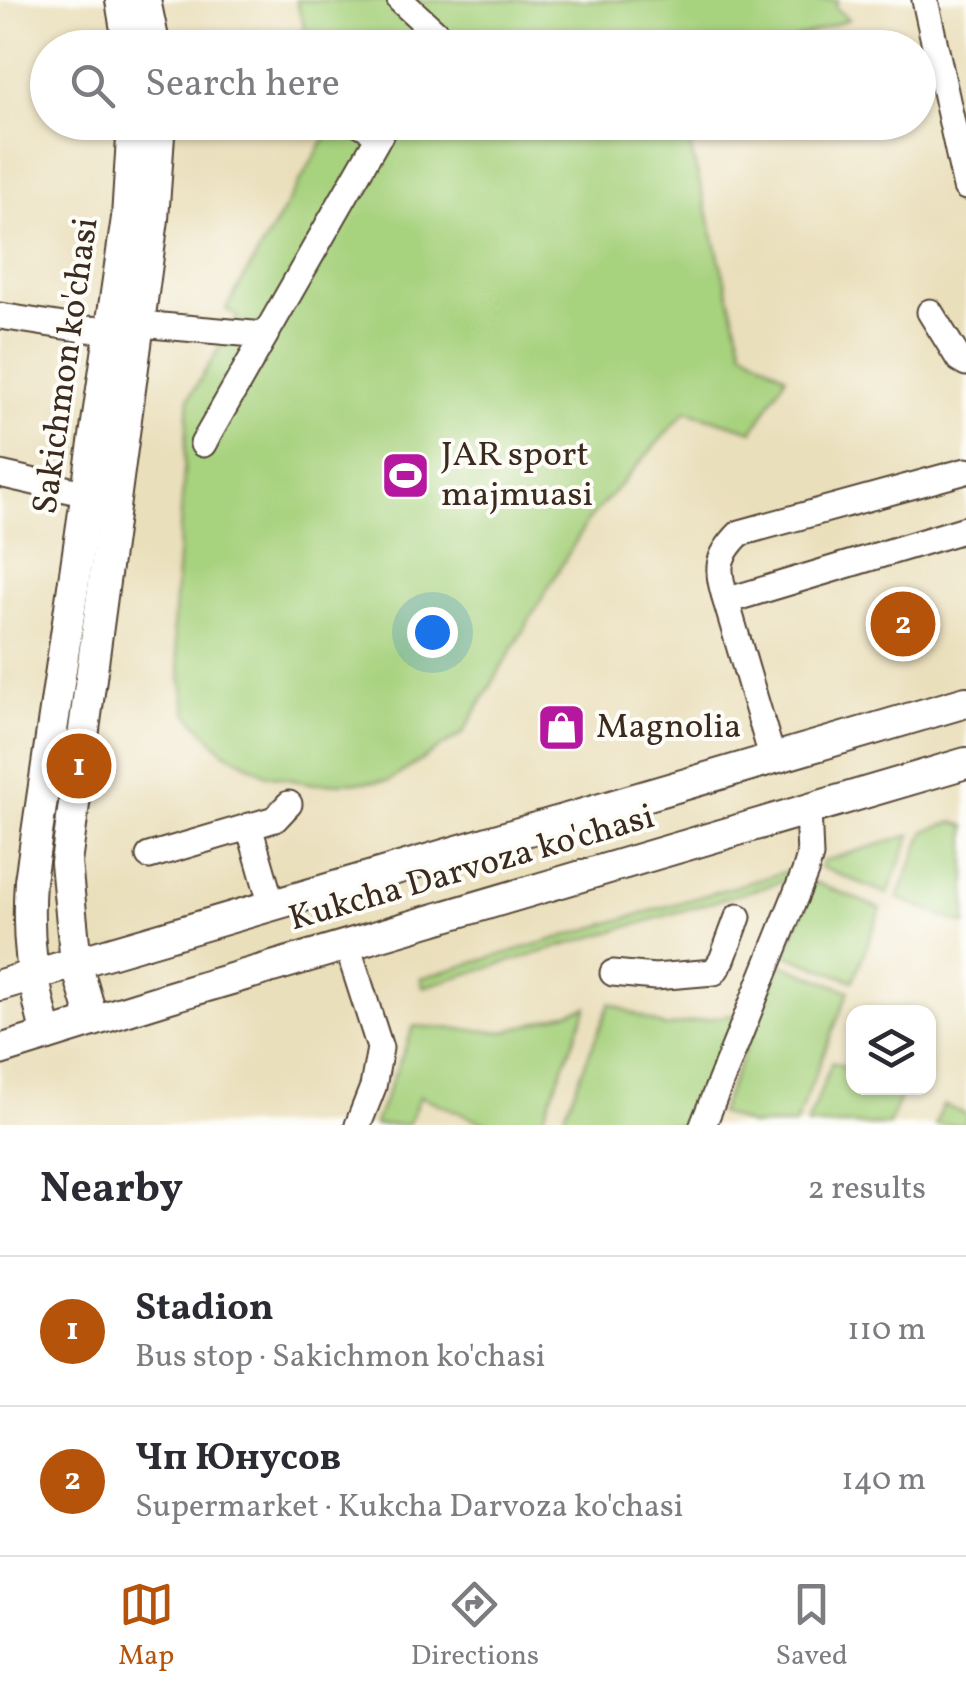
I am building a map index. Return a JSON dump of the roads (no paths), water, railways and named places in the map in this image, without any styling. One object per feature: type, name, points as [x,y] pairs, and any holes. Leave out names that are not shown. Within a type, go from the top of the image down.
[{"type":"main road","points":[[121,0],[126,30]]},
{"type":"main road","points":[[145,0],[151,30]]},
{"type":"main road","name":"Sakichmon ko'chasi","points":[[125,327],[132,140]]},
{"type":"main road","name":"Sakichmon ko'chasi","points":[[47,1035],[31,976],[27,923],[30,880],[101,497],[125,327],[157,189],[159,140]]},
{"type":"main road","name":"Sakichmon ko'chasi","points":[[93,1021],[76,963],[66,863],[101,497]]},
{"type":"main road","name":"Kukcha Darvoza ko'chasi","points":[[0,985],[966,702]]},
{"type":"main road","name":"Kukcha Darvoza ko'chasi","points":[[0,1050],[966,763]]},
{"type":"main road","points":[[70,914],[107,935],[154,941]]},
{"type":"street","points":[[400,0],[433,30]]},
{"type":"street","points":[[925,0],[932,30]]},
{"type":"street","points":[[936,50],[966,187]]},
{"type":"street","points":[[204,444],[266,335],[367,140]]},
{"type":"street","points":[[930,312],[959,359],[966,363]]},
{"type":"street","points":[[0,316],[83,329],[125,327],[266,335]]},
{"type":"street","points":[[773,760],[718,573],[723,550],[740,533],[966,471]]},
{"type":"street","points":[[0,474],[101,497]]},
{"type":"street","points":[[726,601],[966,529]]},
{"type":"street","points":[[149,856],[275,819],[290,804]]},
{"type":"street","points":[[703,1125],[805,872],[810,856],[808,809]]},
{"type":"street","points":[[250,826],[272,906]]},
{"type":"street","points":[[613,973],[655,978],[714,972],[738,917]]},
{"type":"street","points":[[347,945],[380,1048],[372,1087],[358,1125]]},
{"type":"place","name":"JAR sport majmuasi","points":[[406,476]]},
{"type":"place","name":"Чп Юнусов","points":[[903,624]]},
{"type":"place","name":"Magnolia","points":[[561,728]]},
{"type":"place","name":"Stadion","points":[[79,766]]}]
